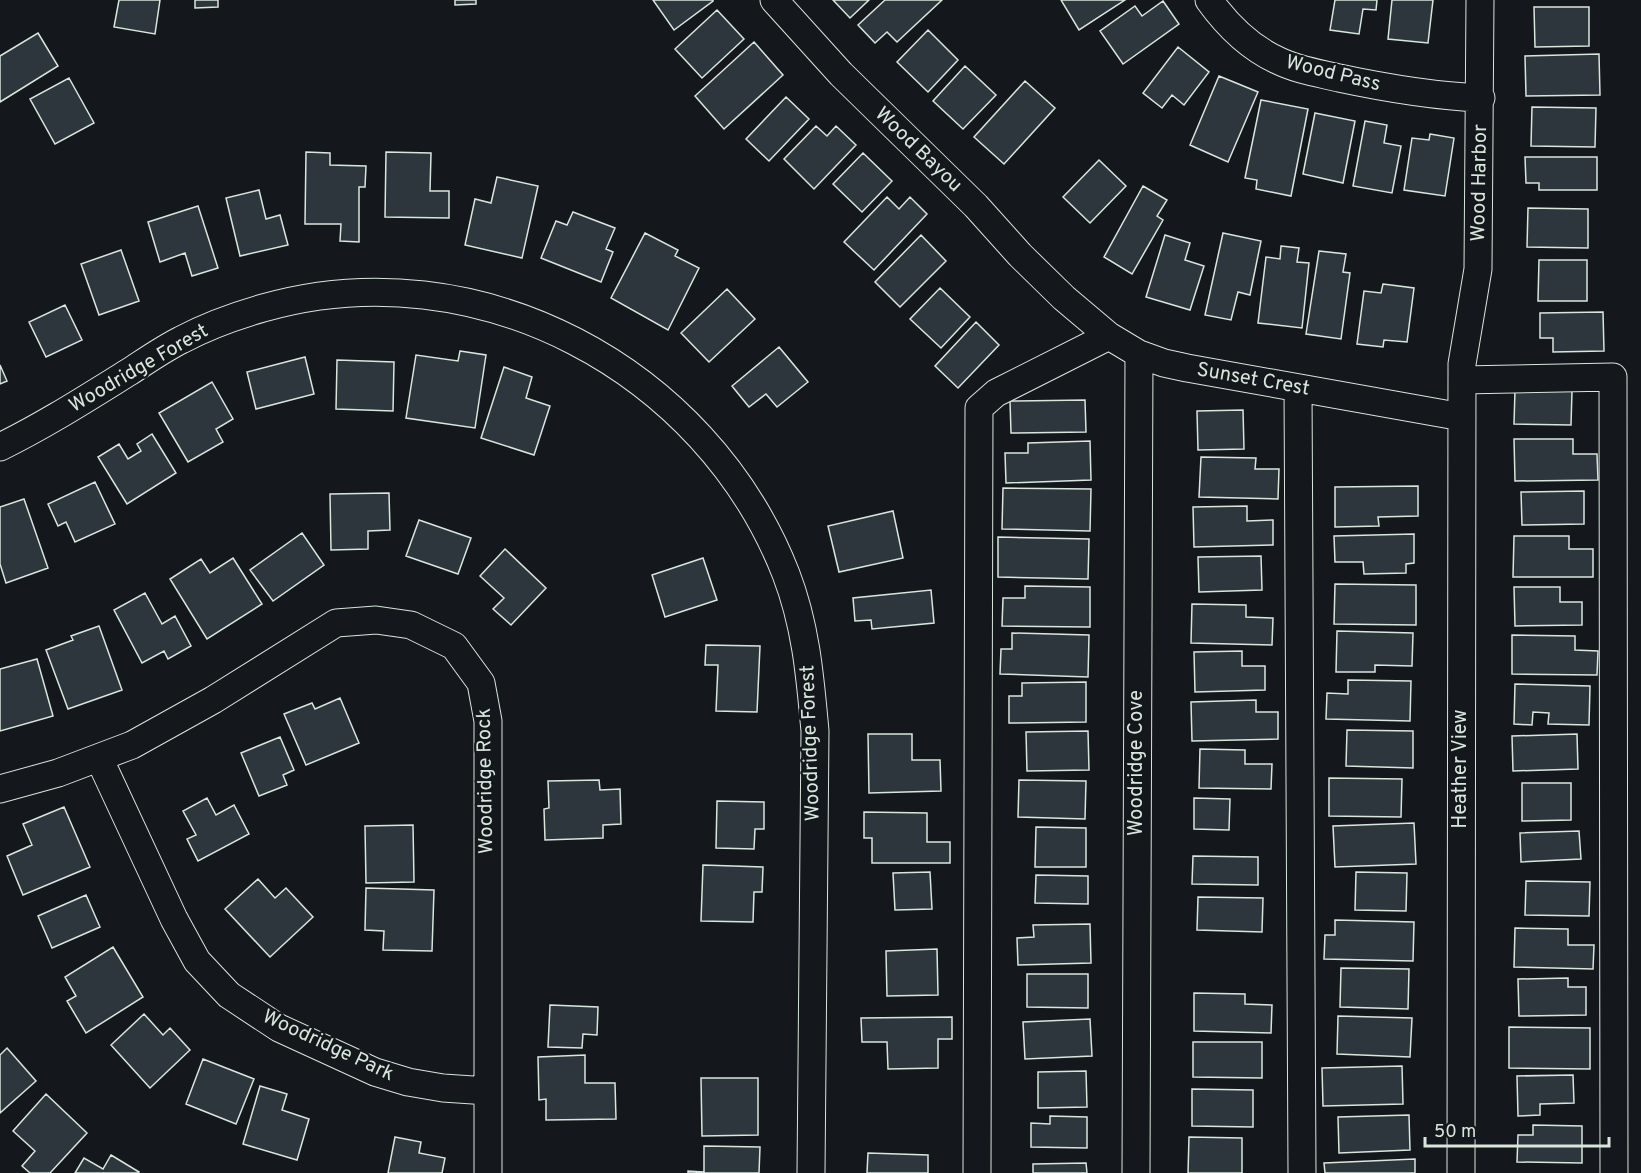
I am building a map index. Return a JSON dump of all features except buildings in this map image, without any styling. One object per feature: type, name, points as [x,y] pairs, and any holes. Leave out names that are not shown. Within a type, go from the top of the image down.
[{"type":"street","name":"Wood Bayou","points":[[774,0],[841,74],[976,206],[1020,255],[1064,298]]},
{"type":"street","name":"Wood Pass","points":[[1209,0],[1233,30],[1251,45],[1277,60],[1302,70],[1390,89],[1481,98]]},
{"type":"street","name":"Wood Harbor","points":[[1462,372],[1478,269],[1480,0]]},
{"type":"street","name":"Woodridge Forest","points":[[0,447],[62,413],[180,340],[222,321],[310,298],[355,293],[447,298],[491,308],[535,322],[577,341],[616,364],[653,391],[718,455],[756,512],[786,574],[800,618],[809,662],[815,731],[811,1173]]},
{"type":"street","name":"Sunset Crest","points":[[1064,298],[1109,336],[1138,354],[1164,363],[1462,417]]},
{"type":"street","points":[[977,1173],[979,408],[996,393],[1109,336]]},
{"type":"street","name":"Woodridge Cove","points":[[1136,1173],[1138,354]]},
{"type":"street","name":"Heather View","points":[[1461,1173],[1462,372]]},
{"type":"street","points":[[1462,372],[1613,377],[1614,1173]]},
{"type":"street","points":[[1298,388],[1302,1173]]},
{"type":"street","name":"Woodridge Rock","points":[[0,789],[58,773],[132,746],[336,623],[376,620],[411,625],[454,646],[481,683],[488,721],[488,1173]]},
{"type":"street","name":"Woodridge Park","points":[[99,758],[174,919],[197,961],[229,995],[279,1028],[375,1072],[408,1082],[443,1088],[488,1091]]}]
